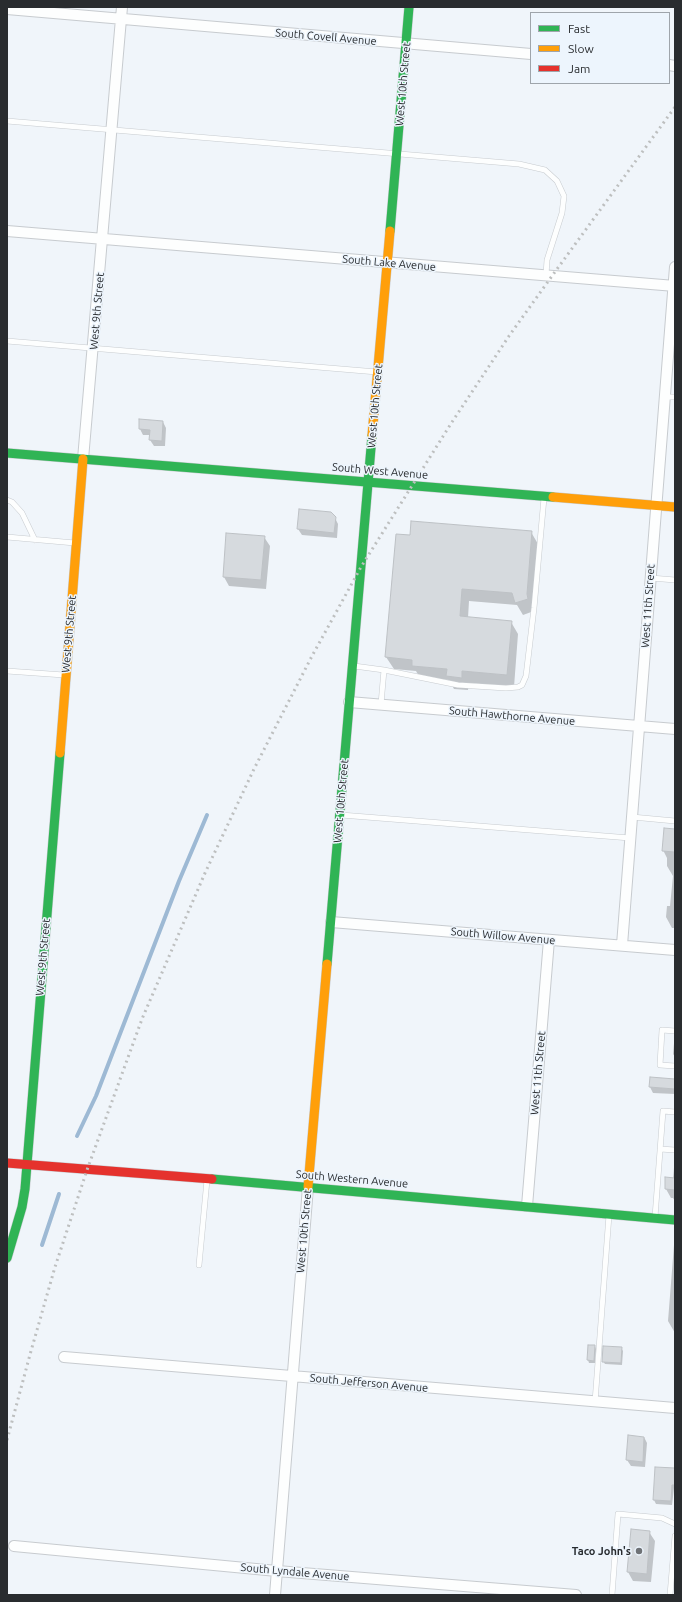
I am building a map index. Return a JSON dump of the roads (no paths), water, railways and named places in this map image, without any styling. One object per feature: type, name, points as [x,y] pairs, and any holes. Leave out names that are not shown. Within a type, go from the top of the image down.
[{"type":"street","name":"West 9th Street","points":[[7,1258],[22,1207],[27,1164],[76,543],[94,348],[122,7]]},
{"type":"street","name":"West 10th Street","points":[[275,1595],[330,922],[409,7]]},
{"type":"street","name":"South Covell Avenue","points":[[7,10],[530,54]]},
{"type":"street","name":"South Lake Avenue","points":[[7,231],[674,286]]},
{"type":"street","name":"West 11th Street","points":[[622,945],[656,505],[670,397],[675,267]]},
{"type":"street","name":"South West Avenue","points":[[7,453],[675,507]]},
{"type":"street","name":"South Hawthorne Avenue","points":[[349,702],[675,729]]},
{"type":"street","name":"South Willow Avenue","points":[[330,922],[675,950]]},
{"type":"street","name":"West 11th Street","points":[[527,1206],[549,940]]},
{"type":"street","name":"South Western Avenue","points":[[7,1163],[308,1187],[675,1220]]},
{"type":"street","name":"South Jefferson Avenue","points":[[64,1357],[675,1408]]},
{"type":"street","name":"South Lyndale Avenue","points":[[14,1546],[277,1571],[576,1595]]},
{"type":"lane","points":[[7,121],[519,164],[545,170],[557,181],[564,196],[562,213],[547,260],[546,275]]},
{"type":"lane","points":[[7,341],[378,372]]},
{"type":"lane","points":[[352,666],[384,670],[458,685],[506,688],[518,687],[522,685],[526,676],[534,608],[544,496]]},
{"type":"lane","points":[[7,500],[12,502],[22,513],[35,540]]},
{"type":"lane","points":[[7,537],[76,543]]},
{"type":"lane","points":[[651,578],[675,580]]},
{"type":"lane","points":[[381,704],[384,670]]},
{"type":"lane","points":[[7,671],[66,675]]},
{"type":"lane","points":[[340,815],[630,838]]},
{"type":"lane","points":[[632,817],[675,821]]},
{"type":"lane","points":[[675,1031],[662,1030],[660,1065],[675,1066]]},
{"type":"lane","points":[[655,1218],[663,1111],[675,1112]]},
{"type":"lane","points":[[660,1149],[675,1150]]},
{"type":"lane","points":[[199,1265],[207,1179]]},
{"type":"lane","points":[[595,1402],[609,1214]]},
{"type":"lane","points":[[612,1595],[618,1514],[662,1518],[675,1524]]},
{"type":"lane","points":[[670,1595],[675,1536]]},
{"type":"waterway","points":[[77,1136],[96,1096],[179,881],[207,815]]},
{"type":"waterway","points":[[42,1245],[59,1194]]},
{"type":"railway","points":[[7,1440],[55,1267],[87,1170],[142,1019],[205,873],[254,769],[312,656],[361,567],[452,422],[509,336],[675,107]]},
{"type":"place","name":"Taco John's","points":[[639,1551]]}]
